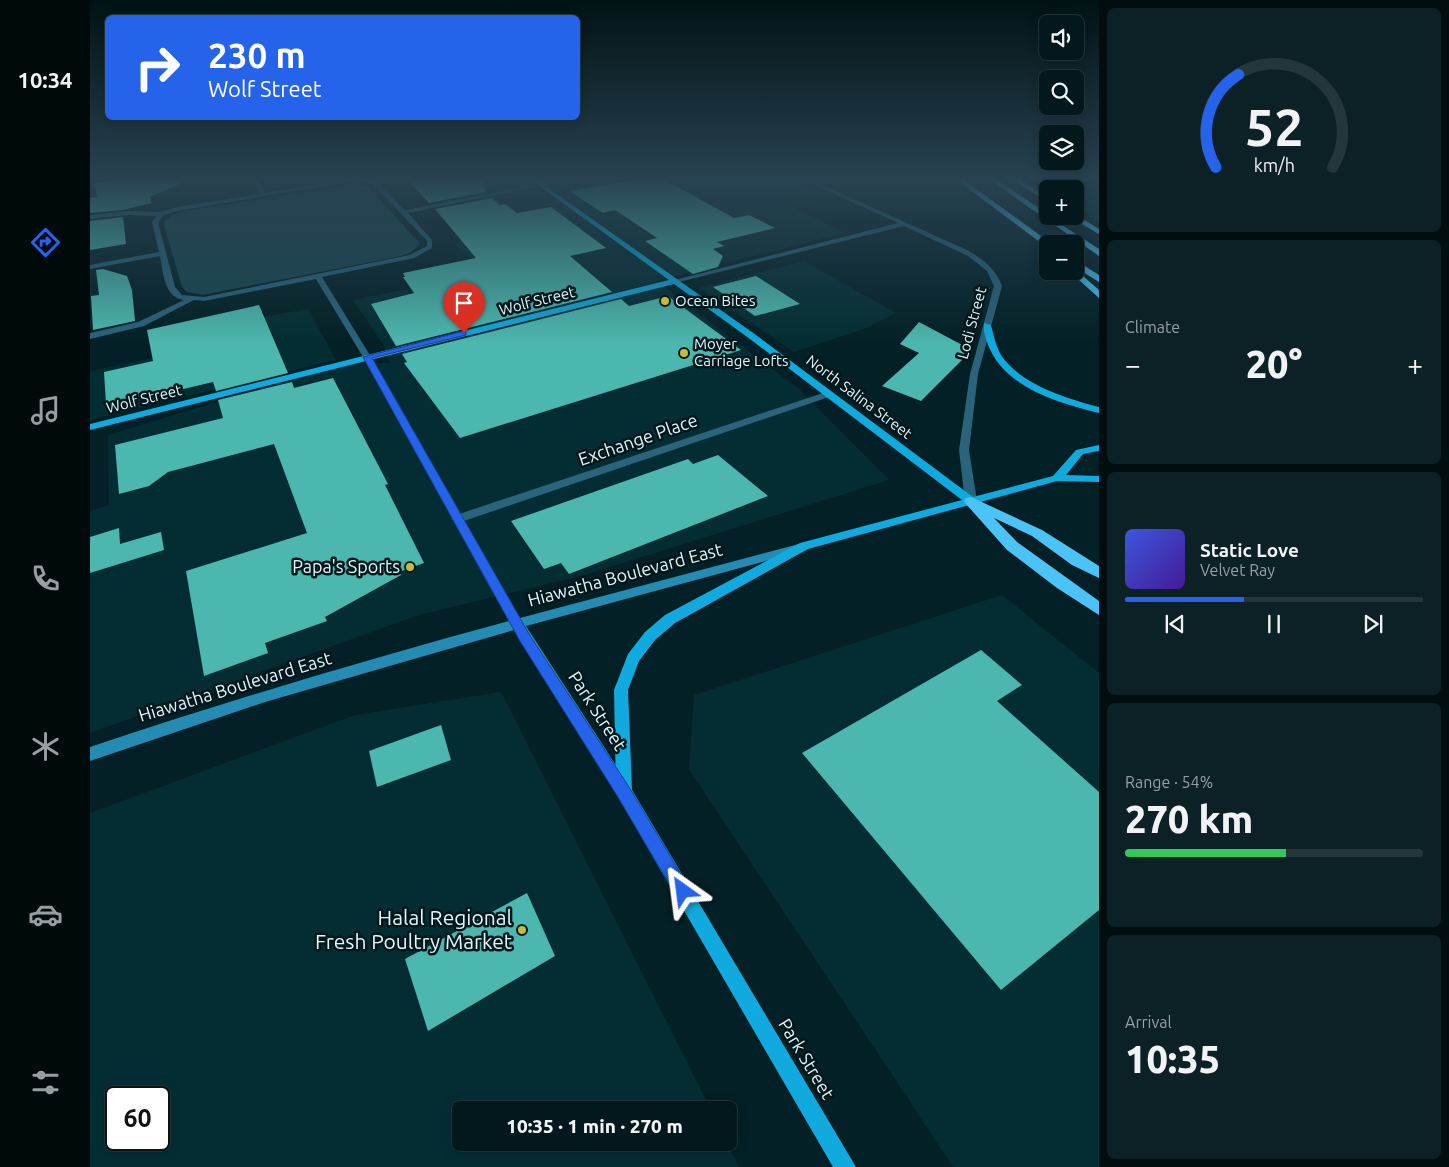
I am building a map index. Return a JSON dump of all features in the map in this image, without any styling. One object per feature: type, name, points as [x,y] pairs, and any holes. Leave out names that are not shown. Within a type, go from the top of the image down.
[{"type":"highway","points":[[1072,234],[1099,253]]},
{"type":"highway","points":[[1084,269],[1099,279]]},
{"type":"highway","points":[[1083,280],[1099,295]]},
{"type":"highway","points":[[971,500],[1037,533],[1077,561],[1099,573]]},
{"type":"highway","points":[[971,500],[1012,546],[1099,610]]},
{"type":"main road","name":"North Salina Street","points":[[611,234],[830,394],[971,500]]},
{"type":"main road","name":"Wolf Street","points":[[90,427],[676,281]]},
{"type":"main road","points":[[987,325],[992,346],[1003,364],[1021,378],[1054,396],[1099,410]]},
{"type":"main road","name":"Park Street","points":[[367,357],[517,624],[624,792],[845,1167]]},
{"type":"main road","points":[[1057,478],[1080,452],[1099,448]]},
{"type":"main road","name":"Hiawatha Boulevard East","points":[[90,754],[189,719],[517,624],[971,500],[1057,478],[1099,479]]},
{"type":"main road","points":[[624,792],[621,690],[636,653],[650,636],[670,619],[781,561],[804,546]]},
{"type":"street","points":[[158,234],[171,288],[180,297],[191,299],[231,294],[412,257],[430,246],[430,241],[424,234]]},
{"type":"street","name":"Wolf Street","points":[[676,281],[862,234]]},
{"type":"street","name":"Lodi Street","points":[[927,234],[965,252],[985,264],[995,275],[998,286],[974,374],[964,450],[971,500]]},
{"type":"street","points":[[90,267],[162,254]]},
{"type":"street","name":"Park Street","points":[[318,276],[367,357]]},
{"type":"street","points":[[90,336],[141,324],[191,299]]},
{"type":"street","name":"Exchange Place","points":[[457,519],[830,394]]},
{"type":"shaded area","points":[[167,234],[411,234],[420,244],[410,253],[397,257],[203,295],[187,292],[182,287]]},
{"type":"shaded area","points":[[502,234],[839,234],[656,281],[799,389],[889,480],[581,576],[419,615],[90,733],[90,511],[109,505],[108,435],[339,365],[390,363],[384,346],[353,300],[407,289],[420,304],[497,285],[455,244]]},
{"type":"shaded area","points":[[804,261],[896,313],[864,329],[794,352],[699,288]]},
{"type":"shaded area","points":[[308,309],[336,360],[90,420],[90,371],[265,335],[258,318]]},
{"type":"shaded area","points":[[1002,595],[1099,673],[1099,1167],[953,1167],[689,769],[694,695]]},
{"type":"shaded area","points":[[501,692],[706,1101],[452,1101],[452,1151],[731,1151],[739,1167],[90,1167],[90,813],[355,715]]},
{"type":"building","points":[[90,234],[125,234],[126,244],[90,250]]},
{"type":"building","points":[[456,234],[588,234],[606,248],[570,256],[612,292],[396,346],[371,304],[414,293],[403,277],[405,277],[403,273],[476,258]]},
{"type":"building","points":[[652,234],[748,234],[717,242],[724,246],[713,249],[723,256],[718,267],[693,274],[645,241],[657,238]]},
{"type":"building","points":[[103,269],[127,276],[132,290],[135,321],[93,330],[91,296],[99,295],[96,270]]},
{"type":"building","points":[[756,276],[800,304],[755,316],[713,287]]},
{"type":"building","points":[[668,296],[741,350],[460,438],[404,363],[407,362],[402,354],[621,299],[629,306]]},
{"type":"building","points":[[259,305],[288,373],[216,391],[213,382],[124,403],[124,400],[106,404],[104,372],[153,361],[147,330]]},
{"type":"building","points":[[919,322],[966,347],[963,359],[921,401],[882,386],[919,353],[900,344]]},
{"type":"building","points":[[333,378],[388,484],[385,485],[424,563],[399,572],[401,575],[325,617],[327,621],[265,643],[268,653],[204,676],[186,571],[307,533],[274,444],[168,472],[149,486],[119,494],[115,445],[223,418],[218,400],[292,382],[294,388]]},
{"type":"building","points":[[718,455],[768,496],[569,574],[561,563],[544,569],[511,521],[688,459],[693,464]]},
{"type":"building","points":[[119,528],[120,544],[161,532],[164,550],[90,573],[90,537]]},
{"type":"building","points":[[981,650],[1022,685],[997,701],[1099,792],[1099,910],[1001,990],[802,753]]},
{"type":"building","points":[[441,725],[451,760],[377,787],[369,751]]},
{"type":"building","points":[[527,893],[555,956],[428,1031],[405,959]]},
{"type":"place","name":"Ocean Bites","points":[[665,301]]},
{"type":"place","name":"Moyer Carriage Lofts","points":[[684,353]]},
{"type":"place","name":"Papa's Sports","points":[[410,567]]},
{"type":"place","name":"Halal Regional Fresh Poultry Market","points":[[522,930]]},
{"type":"route","points":[[464,333],[367,357],[474,551],[532,650],[624,792],[683,891]]}]
